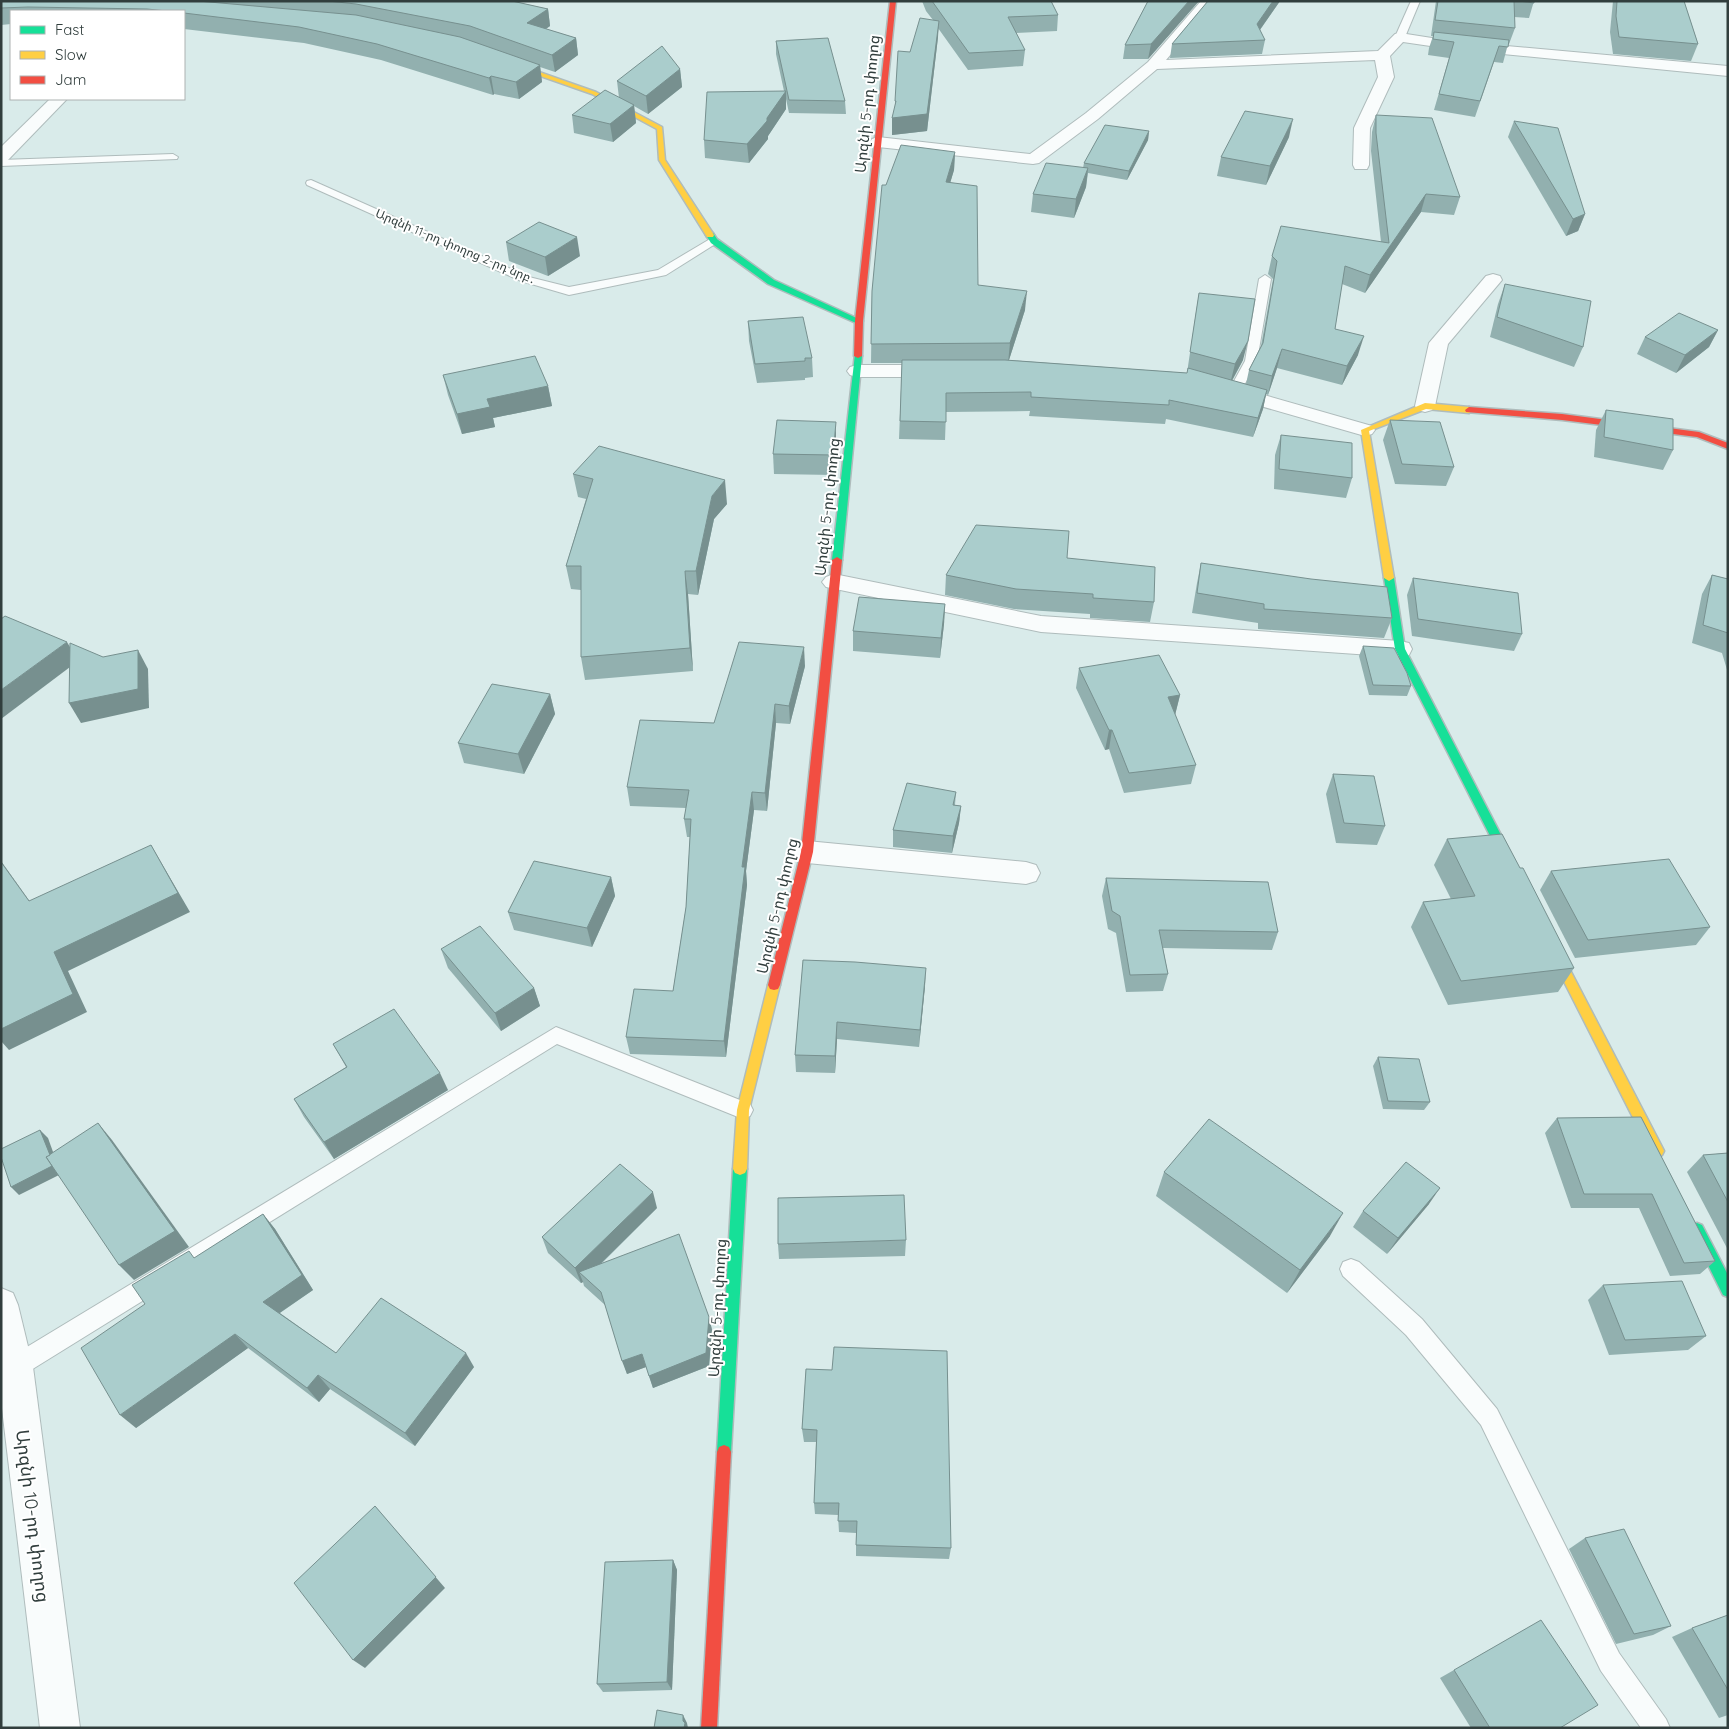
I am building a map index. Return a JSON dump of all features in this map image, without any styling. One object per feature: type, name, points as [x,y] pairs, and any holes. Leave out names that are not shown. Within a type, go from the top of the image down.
[{"type":"street","name":"Արզնի 5-րդ փողոց","points":[[709,1728],[743,1110],[807,852],[857,370],[859,321],[893,1]]},
{"type":"street","points":[[878,142],[1033,159],[1092,116],[1152,65],[1209,1]]},
{"type":"street","points":[[1152,65],[1382,55],[1400,37],[1451,45],[1728,71]]},
{"type":"street","points":[[1361,165],[1362,128],[1386,77],[1382,55]]},
{"type":"street","points":[[495,58],[594,93],[660,128],[662,160],[714,241],[771,282],[859,321]]},
{"type":"street","points":[[1,157],[58,100]]},
{"type":"street","points":[[1425,406],[1439,343],[1493,280]]},
{"type":"street","points":[[857,370],[954,370]]},
{"type":"street","points":[[1208,385],[1365,430],[1425,406],[1562,417],[1698,435],[1728,446]]},
{"type":"street","points":[[1365,430],[1400,649],[1516,877]]},
{"type":"street","points":[[834,582],[1040,624],[1400,649]]},
{"type":"street","points":[[807,852],[1026,873]]},
{"type":"street","points":[[1544,930],[1660,1158]]},
{"type":"street","points":[[1692,1220],[1728,1290]]},
{"type":"street","name":"Արզնի 10-րդ փողոց","points":[[1,1305],[15,1367],[60,1728]]},
{"type":"lane","points":[[1400,37],[1416,1]]},
{"type":"lane","points":[[1,163],[173,157]]},
{"type":"lane","name":"Արզնի 11-րդ փողոց 2-րդ նրբ․","points":[[311,183],[524,279],[569,291],[662,273],[714,241]]},
{"type":"lane","points":[[1234,392],[1251,361],[1265,279]]},
{"type":"lane","points":[[15,1367],[556,1035],[743,1110]]},
{"type":"lane","points":[[1351,1268],[1414,1326],[1489,1417],[1610,1662],[1657,1728]]},
{"type":"building","points":[[1,1],[198,1],[356,15],[460,37],[540,65],[516,82],[491,76],[489,78],[377,44],[299,27],[185,13],[185,10],[1,8]]},
{"type":"building","points":[[328,1],[512,1],[548,9],[527,23],[576,38],[552,55],[470,26],[356,4]]},
{"type":"building","points":[[932,1],[1051,1],[1058,15],[1008,17],[1025,50],[969,53]]},
{"type":"building","points":[[1148,1],[1189,1],[1151,44],[1125,45]]},
{"type":"building","points":[[1208,1],[1273,1],[1257,24],[1265,40],[1172,44]]},
{"type":"building","points":[[1438,1],[1514,1],[1515,28],[1435,20]]},
{"type":"building","points":[[1617,1],[1684,1],[1698,44],[1619,37],[1616,16]]},
{"type":"building","points":[[920,18],[939,21],[927,114],[892,118],[896,101],[898,51],[910,52]]},
{"type":"building","points":[[1434,32],[1509,40],[1508,47],[1499,46],[1480,101],[1439,94],[1454,42],[1433,39]]},
{"type":"building","points":[[828,38],[845,101],[789,100],[776,41]]},
{"type":"building","points":[[662,46],[680,69],[646,96],[617,81]]},
{"type":"building","points":[[605,90],[634,105],[610,124],[572,115]]},
{"type":"building","points":[[786,91],[767,118],[767,121],[747,144],[704,140],[707,92]]},
{"type":"building","points":[[1245,111],[1293,119],[1270,166],[1221,157]]},
{"type":"building","points":[[1376,115],[1432,118],[1460,197],[1426,194],[1370,275],[1345,266],[1335,329],[1364,336],[1347,366],[1282,349],[1272,376],[1249,370],[1263,343],[1277,261],[1272,256],[1281,226],[1389,243],[1376,133]]},
{"type":"building","points":[[1514,121],[1558,128],[1585,214],[1573,219]]},
{"type":"building","points":[[1105,125],[1149,131],[1129,171],[1084,163]]},
{"type":"building","points":[[901,145],[955,152],[946,182],[977,186],[978,285],[1027,291],[1010,343],[871,344],[872,291],[882,185],[886,185]]},
{"type":"building","points":[[1046,163],[1088,168],[1076,199],[1033,194]]},
{"type":"building","points":[[539,222],[577,237],[545,257],[506,242]]},
{"type":"building","points":[[1505,284],[1591,301],[1583,347],[1497,317]]},
{"type":"building","points":[[1199,293],[1255,299],[1248,341],[1235,364],[1190,352]]},
{"type":"building","points":[[1679,313],[1718,330],[1685,355],[1645,337]]},
{"type":"building","points":[[803,317],[812,358],[805,358],[805,361],[755,364],[748,321]]},
{"type":"building","points":[[535,356],[548,386],[487,399],[490,407],[457,414],[443,375]]},
{"type":"building","points":[[902,360],[1005,360],[1187,373],[1188,368],[1267,390],[1258,418],[1169,400],[1169,405],[1031,397],[1031,392],[946,393],[946,422],[900,421]]},
{"type":"building","points":[[1606,410],[1673,419],[1673,450],[1604,437]]},
{"type":"building","points":[[777,420],[836,422],[833,455],[773,454]]},
{"type":"building","points":[[1390,420],[1440,422],[1454,467],[1402,464]]},
{"type":"building","points":[[1281,435],[1352,443],[1352,478],[1279,469]]},
{"type":"building","points":[[599,446],[725,480],[712,496],[696,571],[685,571],[690,648],[581,657],[581,566],[566,566],[593,479],[573,474]]},
{"type":"building","points":[[976,525],[1069,531],[1067,558],[1155,567],[1154,602],[1093,598],[1093,594],[1016,589],[946,575]]},
{"type":"building","points":[[1201,563],[1311,579],[1387,587],[1392,618],[1264,609],[1264,604],[1197,593]]},
{"type":"building","points":[[1712,575],[1728,579],[1728,633],[1703,625]]},
{"type":"building","points":[[1413,578],[1518,593],[1522,634],[1418,619]]},
{"type":"building","points":[[859,597],[945,604],[941,638],[853,631]]},
{"type":"building","points":[[5,616],[67,642],[1,690],[1,619]]},
{"type":"building","points":[[739,642],[804,647],[789,706],[775,704],[765,793],[752,792],[742,867],[745,867],[724,1041],[626,1037],[634,989],[673,991],[686,907],[691,819],[684,819],[689,790],[627,787],[640,720],[714,723]]},
{"type":"building","points":[[70,643],[103,657],[138,650],[138,689],[69,703]]},
{"type":"building","points":[[1363,646],[1394,648],[1407,673],[1411,686],[1373,685]]},
{"type":"building","points":[[1159,655],[1180,695],[1168,697],[1196,765],[1129,773],[1112,730],[1109,730],[1079,668]]},
{"type":"building","points":[[492,684],[550,694],[518,754],[458,743]]},
{"type":"building","points":[[1333,774],[1374,776],[1385,826],[1344,823]]},
{"type":"building","points":[[907,783],[956,792],[953,805],[961,806],[953,836],[893,830]]},
{"type":"building","points":[[1502,834],[1520,868],[1523,868],[1574,968],[1461,981],[1423,902],[1475,896],[1447,839]]},
{"type":"building","points":[[151,845],[178,893],[54,952],[73,994],[1,1029],[1,862],[29,901]]},
{"type":"building","points":[[1669,859],[1710,927],[1588,940],[1551,871]]},
{"type":"building","points":[[534,861],[611,877],[587,928],[508,912]]},
{"type":"building","points":[[1106,878],[1268,882],[1278,932],[1159,930],[1168,974],[1130,975],[1120,916],[1112,911]]},
{"type":"building","points":[[480,926],[534,988],[495,1013],[441,949]]},
{"type":"building","points":[[803,960],[926,968],[920,1030],[837,1022],[835,1056],[795,1055]]},
{"type":"building","points":[[394,1009],[440,1073],[324,1142],[294,1099],[347,1067],[333,1044]]},
{"type":"building","points":[[1378,1057],[1419,1059],[1430,1102],[1388,1101]]},
{"type":"building","points":[[1641,1117],[1715,1261],[1684,1263],[1652,1194],[1584,1194],[1557,1118]]},
{"type":"building","points":[[1209,1119],[1343,1213],[1300,1270],[1164,1172]]},
{"type":"building","points":[[98,1123],[175,1231],[119,1265],[46,1157]]},
{"type":"building","points":[[40,1130],[50,1155],[46,1157],[52,1166],[11,1187],[1,1157],[1,1149]]},
{"type":"building","points":[[1728,1153],[1728,1202],[1703,1155]]},
{"type":"building","points":[[1406,1162],[1440,1188],[1398,1238],[1363,1211]]},
{"type":"building","points":[[620,1164],[653,1192],[575,1268],[542,1237]]},
{"type":"building","points":[[904,1195],[906,1240],[778,1244],[778,1198]]},
{"type":"building","points":[[263,1214],[302,1275],[263,1302],[336,1353],[381,1298],[466,1353],[405,1433],[318,1375],[307,1388],[235,1334],[120,1415],[81,1348],[145,1304],[132,1285],[189,1251],[194,1258]]},
{"type":"building","points":[[679,1234],[709,1317],[706,1353],[649,1376],[642,1354],[622,1361],[601,1292],[579,1272]]},
{"type":"building","points":[[1682,1281],[1706,1336],[1625,1340],[1603,1285]]},
{"type":"building","points":[[834,1347],[947,1351],[951,1548],[856,1545],[857,1521],[838,1521],[839,1503],[814,1503],[817,1430],[802,1429],[806,1369],[832,1370]]},
{"type":"building","points":[[375,1506],[436,1577],[353,1660],[294,1583]]},
{"type":"building","points":[[1624,1529],[1671,1626],[1634,1634],[1585,1538]]},
{"type":"building","points":[[673,1560],[667,1682],[597,1684],[605,1562]]},
{"type":"building","points":[[1728,1615],[1728,1690],[1692,1628]]},
{"type":"building","points":[[1541,1620],[1598,1705],[1560,1728],[1490,1728],[1454,1670]]},
{"type":"building","points":[[657,1710],[683,1715],[684,1728],[654,1728]]},
{"type":"traffic: fast","points":[[710,235],[714,241],[771,282],[859,321]]},
{"type":"traffic: fast","points":[[837,560],[858,356]]},
{"type":"traffic: fast","points":[[1389,578],[1400,649],[1512,868]]},
{"type":"traffic: fast","points":[[724,1452],[740,1169]]},
{"type":"traffic: fast","points":[[1697,1229],[1728,1290]]},
{"type":"traffic: slow","points":[[505,62],[594,93],[660,128],[662,160],[710,235]]},
{"type":"traffic: slow","points":[[1389,578],[1365,430],[1425,406],[1469,410]]},
{"type":"traffic: slow","points":[[1551,944],[1657,1151]]},
{"type":"traffic: slow","points":[[740,1169],[743,1110],[774,985]]},
{"type":"traffic: jam","points":[[858,356],[859,321],[893,1]]},
{"type":"traffic: jam","points":[[1469,410],[1562,417],[1699,435],[1728,446]]},
{"type":"traffic: jam","points":[[774,985],[807,852],[837,560]]},
{"type":"traffic: jam","points":[[709,1728],[724,1452]]}]
